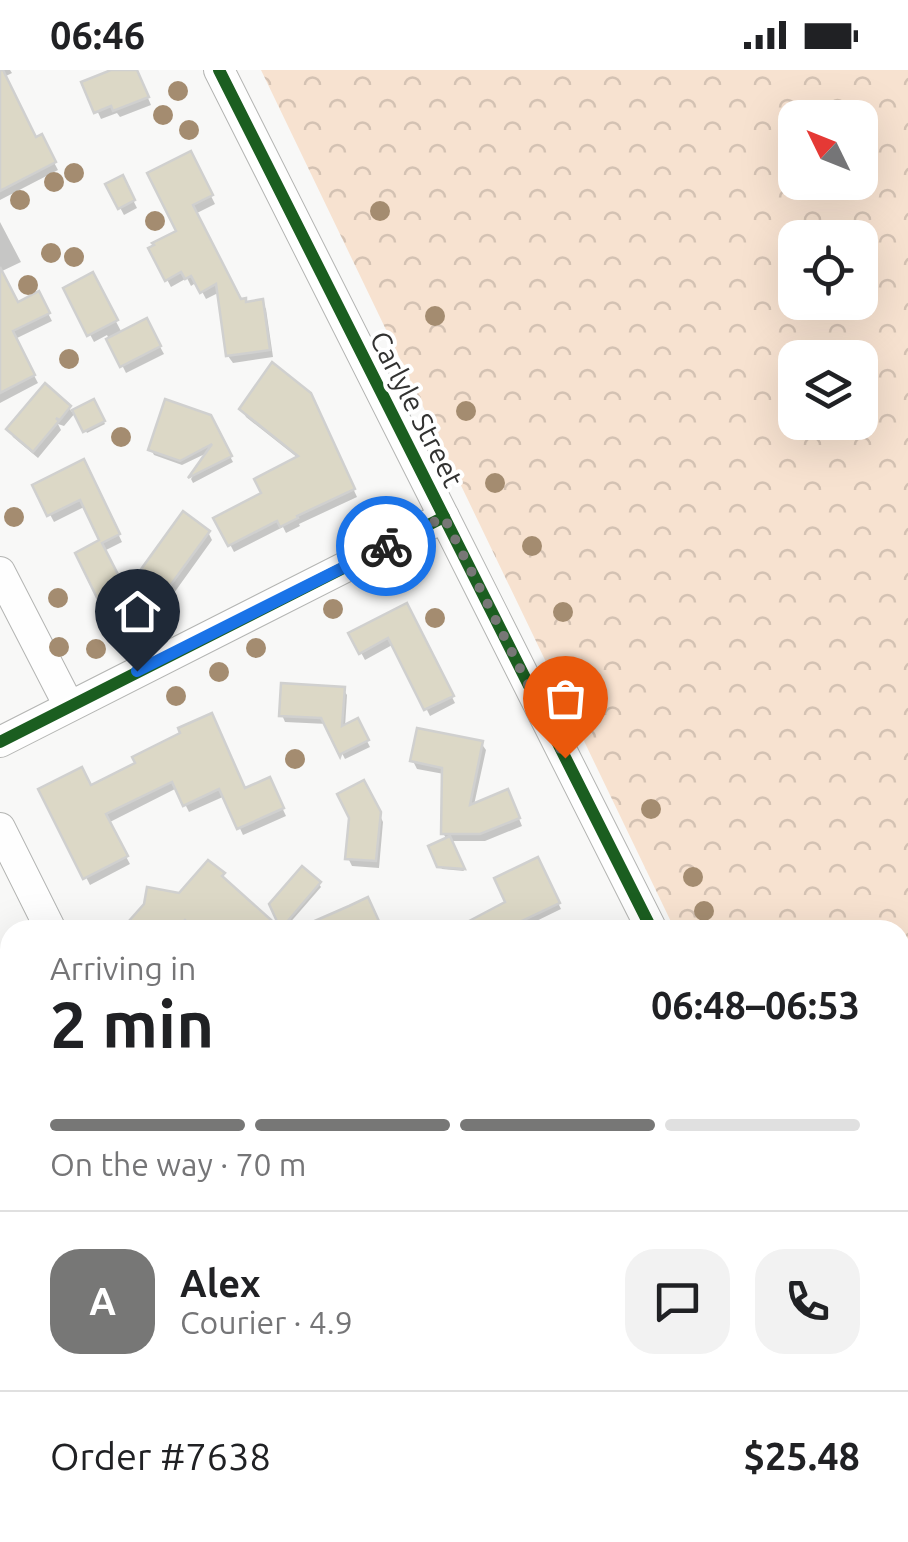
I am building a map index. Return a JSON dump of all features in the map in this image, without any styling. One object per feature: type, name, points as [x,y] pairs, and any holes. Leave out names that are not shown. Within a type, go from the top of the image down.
[{"type":"street","name":"Carlyle Street","points":[[219,70],[647,920]]},
{"type":"street","points":[[0,742],[444,517]]},
{"type":"street","points":[[0,572],[69,706]]},
{"type":"street","points":[[0,828],[46,920]]},
{"type":"green space","points":[[261,70],[908,70],[908,920],[670,920]]},
{"type":"building","points":[[0,70],[36,137],[42,134],[56,162],[0,191]]},
{"type":"building","points":[[111,70],[137,70],[149,97],[113,111],[111,106],[94,113],[81,82]]},
{"type":"building","points":[[191,151],[213,195],[193,205],[241,299],[263,299],[270,350],[226,356],[216,284],[200,293],[191,276],[185,279],[181,272],[165,281],[148,248],[176,231],[147,173]]},
{"type":"building","points":[[123,175],[135,200],[118,209],[105,184]]},
{"type":"building","points":[[0,267],[18,302],[39,291],[50,313],[13,331],[35,375],[0,393]]},
{"type":"building","points":[[93,272],[118,320],[87,336],[63,288]]},
{"type":"building","points":[[147,318],[161,346],[120,367],[106,339]]},
{"type":"building","points":[[272,362],[311,393],[355,489],[280,527],[277,521],[228,546],[213,518],[261,493],[254,479],[298,456],[239,409]]},
{"type":"building","points":[[45,383],[71,406],[60,420],[56,418],[59,421],[33,452],[6,429]]},
{"type":"building","points":[[94,399],[105,421],[83,432],[72,410]]},
{"type":"building","points":[[165,399],[211,415],[232,456],[188,478],[212,444],[180,461],[148,450]]},
{"type":"building","points":[[84,459],[120,534],[102,543],[126,590],[183,511],[210,531],[164,594],[155,588],[105,614],[75,553],[99,540],[80,500],[47,516],[32,485]]},
{"type":"building","points":[[407,603],[454,696],[424,710],[388,638],[359,654],[348,633]]},
{"type":"building","points":[[281,683],[345,687],[342,726],[358,718],[369,740],[340,757],[321,718],[279,716]]},
{"type":"building","points":[[212,713],[245,788],[270,777],[284,808],[237,829],[219,789],[183,806],[172,782],[106,814],[128,856],[83,879],[38,789],[82,767],[91,785],[135,763],[132,757],[180,733],[178,728]]},
{"type":"building","points":[[417,728],[483,741],[470,805],[508,789],[520,818],[480,834],[441,834],[442,768],[410,761]]},
{"type":"building","points":[[364,780],[381,812],[376,861],[345,859],[349,818],[337,794]]},
{"type":"building","points":[[450,836],[465,869],[437,867],[428,846]]},
{"type":"building","points":[[538,857],[560,903],[524,920],[471,920],[505,902],[494,878]]},
{"type":"building","points":[[208,860],[271,920],[130,920],[144,904],[147,887],[179,893]]},
{"type":"building","points":[[302,866],[321,882],[289,920],[276,920],[269,904]]},
{"type":"building","points":[[368,897],[378,920],[317,920]]},
{"type":"cycle path","points":[[219,70],[647,920]]},
{"type":"cycle path","points":[[0,742],[444,517]]},
{"type":"way so far","points":[[386,546],[444,517],[565,758]]},
{"type":"route","points":[[137,671],[386,546]]}]
